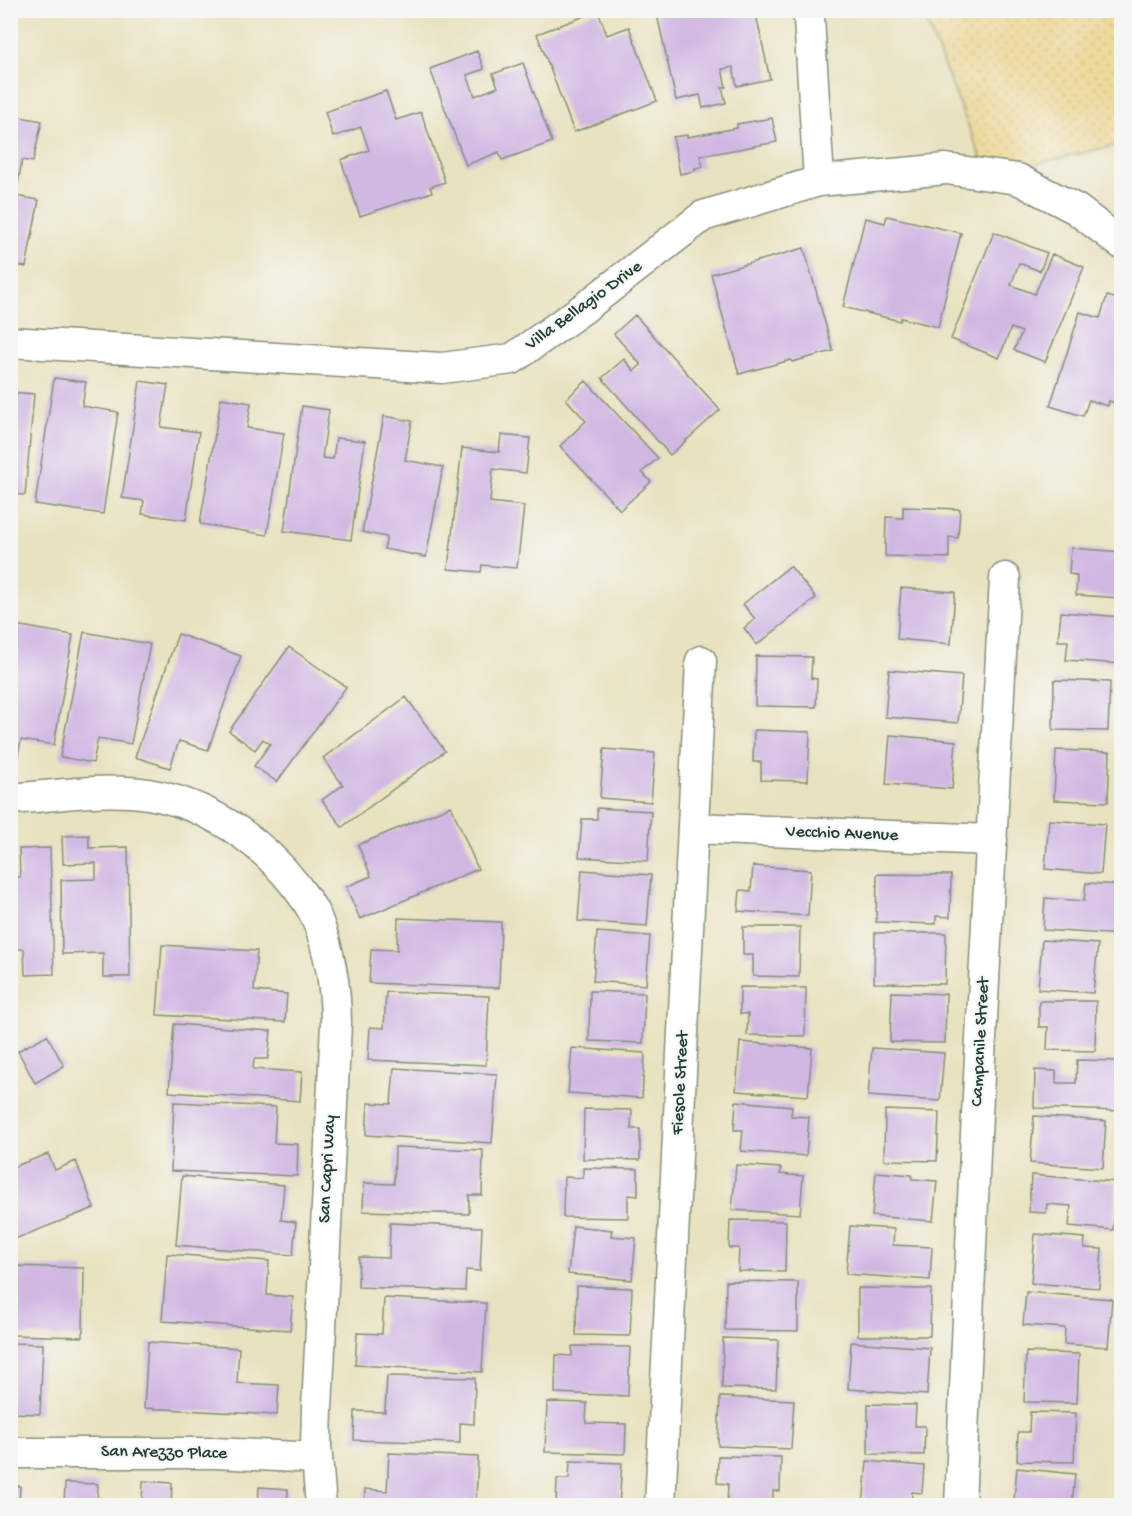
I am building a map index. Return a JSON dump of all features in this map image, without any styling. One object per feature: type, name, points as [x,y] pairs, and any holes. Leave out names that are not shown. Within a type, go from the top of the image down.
[{"type":"street","points":[[806,10],[809,18],[819,181]]},
{"type":"street","name":"Villa Bellagio Drive","points":[[10,342],[442,368],[512,359],[584,308],[703,216],[819,181],[946,169],[1018,178],[1076,209],[1122,244]]},
{"type":"street","name":"Campanile Street","points":[[960,1506],[1005,578]]},
{"type":"street","name":"Fiesole Street","points":[[660,1506],[701,661]]},
{"type":"street","name":"San Capri Way","points":[[10,799],[106,792],[147,794],[181,802],[220,820],[246,836],[285,873],[315,914],[332,965],[336,995],[317,1408],[317,1458],[321,1506]]},
{"type":"street","name":"Vecchio Avenue","points":[[693,828],[992,840]]},
{"type":"street","name":"San Arezzo Place","points":[[10,1453],[214,1453],[317,1458]]},
{"type":"sand","points":[[922,11],[1121,11],[1121,144],[988,175]]},
{"type":"building","points":[[656,10],[755,10],[770,79],[737,86],[733,67],[722,69],[726,87],[722,87],[726,103],[703,108],[700,95],[676,100]]},
{"type":"building","points":[[598,11],[607,35],[629,27],[657,101],[574,132],[537,34]]},
{"type":"building","points":[[477,51],[484,69],[467,75],[475,96],[498,87],[493,74],[523,63],[552,142],[502,160],[499,152],[466,165],[430,69]]},
{"type":"building","points":[[386,91],[396,120],[421,112],[445,182],[430,187],[432,192],[360,216],[341,160],[369,150],[361,127],[333,137],[325,112]]},
{"type":"building","points":[[10,115],[42,121],[33,162],[22,160],[18,183],[10,182]]},
{"type":"building","points":[[772,118],[777,142],[700,156],[703,167],[680,174],[673,137],[687,135],[687,137],[737,128],[737,124]]},
{"type":"building","points":[[10,195],[39,200],[26,267],[10,264]]},
{"type":"building","points":[[887,216],[961,233],[938,327],[901,318],[900,321],[843,307],[865,218],[885,223]]},
{"type":"building","points":[[994,232],[1047,253],[1040,271],[1019,263],[1011,285],[1035,294],[1052,254],[1084,267],[1045,362],[1014,350],[1022,332],[1011,328],[999,358],[951,339]]},
{"type":"building","points":[[804,248],[833,351],[739,374],[711,274]]},
{"type":"building","points":[[1107,296],[1122,300],[1122,405],[1109,401],[1108,406],[1089,400],[1083,416],[1050,406],[1080,312],[1100,318]]},
{"type":"building","points":[[635,315],[720,410],[670,455],[602,378],[624,359],[634,371],[641,365],[614,334]]},
{"type":"building","points":[[54,378],[86,382],[82,406],[118,412],[103,514],[35,504]]},
{"type":"building","points":[[140,381],[168,385],[161,427],[199,432],[186,520],[142,514],[144,501],[122,498]]},
{"type":"building","points":[[586,381],[658,458],[642,472],[651,482],[620,510],[560,446],[586,421],[566,399]]},
{"type":"building","points":[[10,392],[34,394],[25,495],[10,494]]},
{"type":"building","points":[[221,398],[251,403],[247,428],[284,433],[267,535],[200,524]]},
{"type":"building","points":[[302,406],[329,410],[322,458],[333,459],[336,438],[365,441],[351,540],[284,531]]},
{"type":"building","points":[[384,416],[412,421],[405,460],[443,467],[426,557],[384,549],[387,537],[362,532]]},
{"type":"building","points":[[501,435],[530,438],[526,473],[493,469],[490,502],[524,506],[517,568],[482,565],[481,572],[448,569],[462,448],[499,452]]},
{"type":"building","points":[[903,507],[960,509],[958,538],[949,537],[949,558],[885,556],[886,517],[903,518]]},
{"type":"building","points":[[1071,548],[1122,552],[1122,598],[1076,595],[1077,575],[1069,574]]},
{"type":"building","points":[[790,566],[816,598],[757,645],[744,628],[755,619],[743,604]]},
{"type":"building","points":[[901,588],[955,592],[951,644],[897,639]]},
{"type":"building","points":[[1061,612],[1122,617],[1122,664],[1066,660],[1068,641],[1058,641]]},
{"type":"building","points":[[10,624],[73,635],[54,745],[21,740],[16,766],[10,765]]},
{"type":"building","points":[[84,632],[150,644],[131,744],[98,738],[93,763],[60,757]]},
{"type":"building","points":[[178,634],[241,656],[208,750],[179,741],[170,768],[135,757]]},
{"type":"building","points":[[289,647],[346,687],[277,782],[254,766],[270,744],[263,739],[255,750],[229,731]]},
{"type":"building","points":[[756,656],[812,657],[811,678],[817,679],[816,707],[755,706]]},
{"type":"building","points":[[889,670],[962,676],[958,723],[885,717]]},
{"type":"building","points":[[1054,680],[1110,682],[1108,731],[1053,730]]},
{"type":"building","points":[[406,697],[445,751],[342,827],[322,800],[343,785],[323,758]]},
{"type":"building","points":[[754,730],[810,732],[808,781],[761,780],[761,762],[753,762]]},
{"type":"building","points":[[890,735],[956,741],[952,789],[886,784]]},
{"type":"building","points":[[604,749],[655,753],[651,802],[600,798]]},
{"type":"building","points":[[1056,750],[1110,752],[1108,802],[1054,800]]},
{"type":"building","points":[[451,806],[478,869],[360,919],[346,887],[371,876],[358,845]]},
{"type":"building","points":[[597,808],[651,811],[648,861],[579,857],[582,819],[597,819]]},
{"type":"building","points":[[1049,820],[1105,824],[1101,874],[1045,869]]},
{"type":"building","points":[[89,835],[89,848],[128,847],[130,977],[103,977],[103,953],[62,954],[61,880],[96,879],[96,863],[63,864],[62,836]]},
{"type":"building","points":[[50,848],[54,974],[25,975],[24,949],[10,949],[10,877],[20,877],[19,849]]},
{"type":"building","points":[[753,866],[811,870],[808,916],[738,911],[740,890],[751,891]]},
{"type":"building","points":[[582,870],[651,875],[647,926],[578,921]]},
{"type":"building","points":[[877,874],[951,875],[950,917],[936,916],[936,924],[876,922]]},
{"type":"building","points":[[1086,883],[1122,885],[1122,935],[1043,930],[1045,898],[1084,901]]},
{"type":"building","points":[[398,918],[501,922],[499,988],[369,983],[371,949],[397,950]]},
{"type":"building","points":[[743,927],[800,927],[799,977],[753,976],[753,955],[743,955]]},
{"type":"building","points":[[597,932],[650,936],[646,985],[593,981]]},
{"type":"building","points":[[875,933],[946,933],[945,984],[874,983]]},
{"type":"building","points":[[1042,940],[1098,944],[1093,993],[1038,989]]},
{"type":"building","points":[[162,945],[257,951],[254,991],[287,994],[285,1022],[157,1015]]},
{"type":"building","points":[[740,987],[806,988],[805,1036],[747,1035],[748,1014],[740,1014]]},
{"type":"building","points":[[590,991],[645,993],[643,1043],[589,1041]]},
{"type":"building","points":[[386,992],[489,996],[486,1065],[368,1060],[370,1027],[384,1028]]},
{"type":"building","points":[[892,992],[946,994],[945,1043],[890,1042]]},
{"type":"building","points":[[1039,1001],[1096,1001],[1095,1051],[1047,1050],[1048,1027],[1039,1027]]},
{"type":"building","points":[[174,1024],[271,1031],[268,1059],[254,1059],[253,1069],[302,1072],[300,1101],[169,1092]]},
{"type":"building","points":[[47,1035],[64,1066],[35,1083],[18,1051]]},
{"type":"building","points":[[740,1042],[812,1048],[808,1096],[736,1091]]},
{"type":"building","points":[[572,1048],[645,1053],[642,1098],[568,1093]]},
{"type":"building","points":[[872,1048],[944,1053],[940,1101],[868,1096]]},
{"type":"building","points":[[1077,1060],[1121,1061],[1119,1111],[1034,1108],[1035,1070],[1056,1071],[1056,1083],[1076,1083]]},
{"type":"building","points":[[394,1068],[497,1074],[492,1143],[366,1135],[368,1103],[391,1104]]},
{"type":"building","points":[[736,1101],[792,1106],[791,1116],[809,1117],[806,1156],[741,1151],[743,1130],[734,1130]]},
{"type":"building","points":[[174,1102],[276,1107],[274,1143],[298,1144],[297,1176],[171,1171]]},
{"type":"building","points":[[584,1109],[632,1110],[631,1129],[640,1129],[640,1160],[583,1159]]},
{"type":"building","points":[[885,1110],[939,1112],[937,1161],[884,1160]]},
{"type":"building","points":[[1034,1116],[1106,1121],[1103,1168],[1030,1163]]},
{"type":"building","points":[[395,1147],[483,1150],[482,1195],[469,1195],[469,1214],[363,1211],[364,1183],[394,1184]]},
{"type":"building","points":[[48,1154],[55,1170],[76,1161],[94,1208],[10,1241],[10,1168]]},
{"type":"building","points":[[736,1165],[781,1168],[780,1174],[803,1176],[800,1214],[732,1210]]},
{"type":"building","points":[[583,1168],[638,1169],[638,1196],[628,1195],[628,1218],[563,1217],[564,1177],[583,1178]]},
{"type":"building","points":[[876,1172],[912,1175],[912,1179],[937,1181],[933,1221],[872,1216]]},
{"type":"building","points":[[1031,1175],[1117,1182],[1113,1230],[1069,1226],[1071,1206],[1047,1204],[1046,1213],[1029,1212]]},
{"type":"building","points":[[182,1176],[284,1185],[281,1220],[296,1222],[293,1255],[176,1245]]},
{"type":"building","points":[[730,1220],[786,1221],[785,1272],[738,1271],[739,1248],[729,1248]]},
{"type":"building","points":[[390,1223],[482,1227],[480,1271],[466,1270],[465,1291],[358,1287],[359,1257],[389,1258]]},
{"type":"building","points":[[573,1226],[612,1230],[611,1236],[636,1238],[632,1280],[568,1274]]},
{"type":"building","points":[[850,1226],[894,1229],[893,1245],[932,1247],[930,1280],[846,1274]]},
{"type":"building","points":[[1035,1234],[1085,1238],[1084,1248],[1102,1249],[1099,1288],[1031,1283]]},
{"type":"building","points":[[167,1254],[269,1261],[267,1295],[293,1297],[290,1330],[162,1321]]},
{"type":"building","points":[[10,1266],[84,1268],[83,1337],[10,1335]]},
{"type":"building","points":[[726,1281],[798,1282],[798,1331],[725,1330]]},
{"type":"building","points":[[577,1286],[632,1288],[630,1336],[576,1335]]},
{"type":"building","points":[[858,1288],[931,1289],[930,1336],[858,1336]]},
{"type":"building","points":[[1026,1292],[1112,1299],[1108,1347],[1064,1344],[1065,1328],[1023,1325]]},
{"type":"building","points":[[384,1298],[486,1303],[482,1372],[355,1365],[357,1333],[382,1334]]},
{"type":"building","points":[[723,1338],[778,1340],[776,1389],[722,1388]]},
{"type":"building","points":[[148,1342],[239,1348],[237,1383],[279,1385],[277,1415],[144,1408]]},
{"type":"building","points":[[851,1342],[930,1348],[927,1395],[848,1389]]},
{"type":"building","points":[[10,1343],[43,1344],[40,1414],[10,1413]]},
{"type":"building","points":[[572,1346],[630,1347],[628,1396],[555,1393],[556,1355],[572,1356]]},
{"type":"building","points":[[1026,1352],[1079,1354],[1077,1403],[1024,1402]]},
{"type":"building","points":[[387,1376],[475,1378],[474,1424],[460,1423],[460,1443],[354,1440],[355,1411],[385,1412]]},
{"type":"building","points":[[720,1397],[794,1400],[791,1449],[718,1446]]},
{"type":"building","points":[[547,1402],[587,1403],[586,1423],[626,1424],[625,1454],[545,1452]]},
{"type":"building","points":[[868,1404],[916,1405],[915,1426],[925,1426],[924,1455],[868,1454]]},
{"type":"building","points":[[1030,1412],[1076,1413],[1074,1462],[1017,1461],[1018,1432],[1029,1432]]},
{"type":"building","points":[[389,1453],[478,1457],[476,1501],[463,1500],[463,1506],[364,1506],[365,1489],[387,1491]]},
{"type":"building","points":[[718,1456],[781,1457],[780,1491],[773,1491],[773,1506],[727,1506],[728,1484],[717,1483]]},
{"type":"building","points":[[570,1461],[622,1463],[619,1506],[556,1506],[557,1479],[569,1479]]},
{"type":"building","points":[[867,1461],[924,1466],[922,1493],[912,1492],[911,1506],[863,1506]]},
{"type":"building","points":[[1017,1468],[1075,1474],[1072,1506],[1025,1506],[1026,1501],[1014,1500]]},
{"type":"building","points":[[143,1481],[172,1483],[171,1506],[142,1506]]},
{"type":"building","points":[[65,1483],[98,1484],[97,1506],[64,1506]]},
{"type":"building","points":[[10,1486],[20,1486],[19,1506],[10,1506]]},
{"type":"building","points":[[259,1487],[288,1489],[287,1506],[258,1506]]}]
